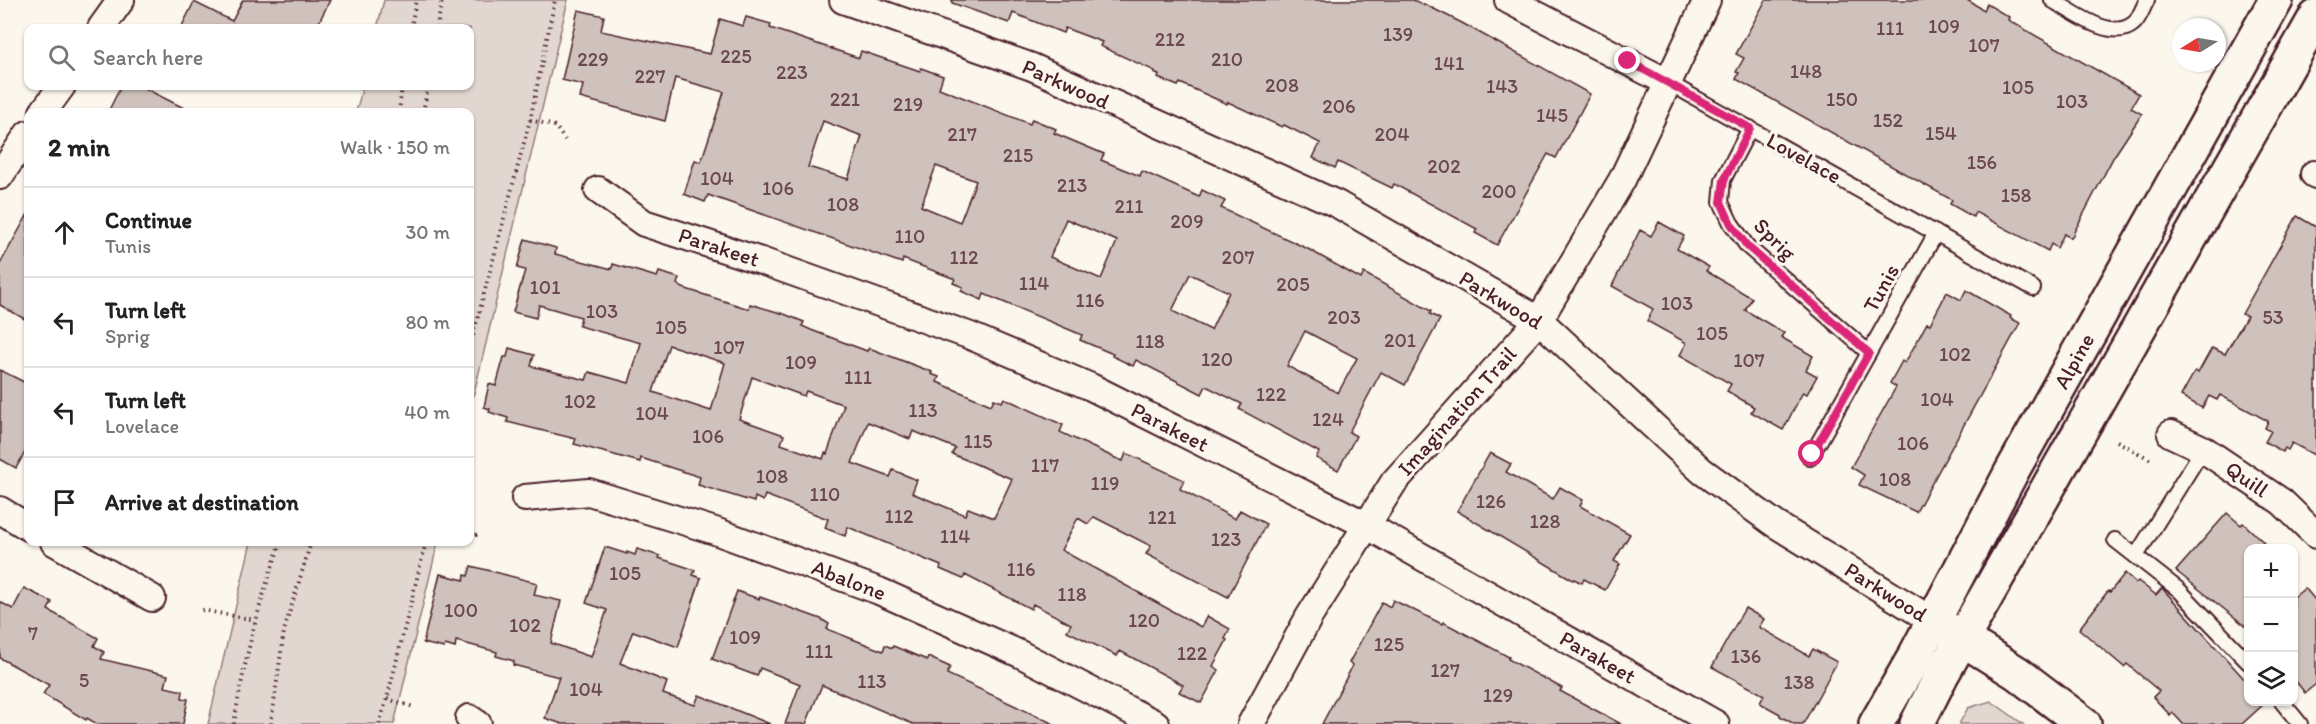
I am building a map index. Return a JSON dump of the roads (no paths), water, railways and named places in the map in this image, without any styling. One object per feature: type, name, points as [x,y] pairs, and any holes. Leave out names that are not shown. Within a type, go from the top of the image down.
[{"type":"street","points":[[104,24],[121,0]]},
{"type":"street","name":"Parkwood","points":[[843,0],[1032,67],[1337,204],[1539,320],[1702,471],[1775,524],[1964,638],[2017,673],[2084,724]]},
{"type":"street","name":"Lovelace","points":[[1508,0],[1669,83]]},
{"type":"street","name":"Imagination Trail","points":[[1251,724],[1309,617],[1394,482],[1539,320],[1622,180],[1707,0]]},
{"type":"street","name":"Alpine","points":[[1876,724],[2012,471],[2276,0]]},
{"type":"street","name":"Alpine","points":[[1917,724],[1942,674],[2316,17]]},
{"type":"street","points":[[46,108],[59,90]]},
{"type":"street","points":[[12,171],[24,143]]},
{"type":"street","name":"Parakeet","points":[[598,190],[644,223],[764,262],[968,335],[1091,387],[1366,525],[1716,724]]},
{"type":"street","name":"Quill","points":[[2171,434],[2203,449],[2282,502],[2316,535]]},
{"type":"street","name":"Abalone","points":[[525,498],[589,492],[715,531],[879,591],[1020,654],[1156,724]]},
{"type":"street","points":[[0,510],[24,525]]},
{"type":"street","points":[[61,546],[152,598]]},
{"type":"lane","points":[[2052,0],[2105,30],[2118,30],[2133,24],[2147,0]]},
{"type":"lane","name":"Lovelace","points":[[1669,83],[2033,288]]},
{"type":"lane","name":"Sprig","points":[[1750,128],[1724,180],[1721,202],[1731,224],[1747,246],[1869,353]]},
{"type":"lane","name":"Tunis","points":[[1810,458],[1936,233]]},
{"type":"lane","points":[[2136,556],[2203,449]]},
{"type":"lane","points":[[2115,540],[2179,590],[2244,658]]},
{"type":"lane","points":[[2285,706],[2300,724]]}]
